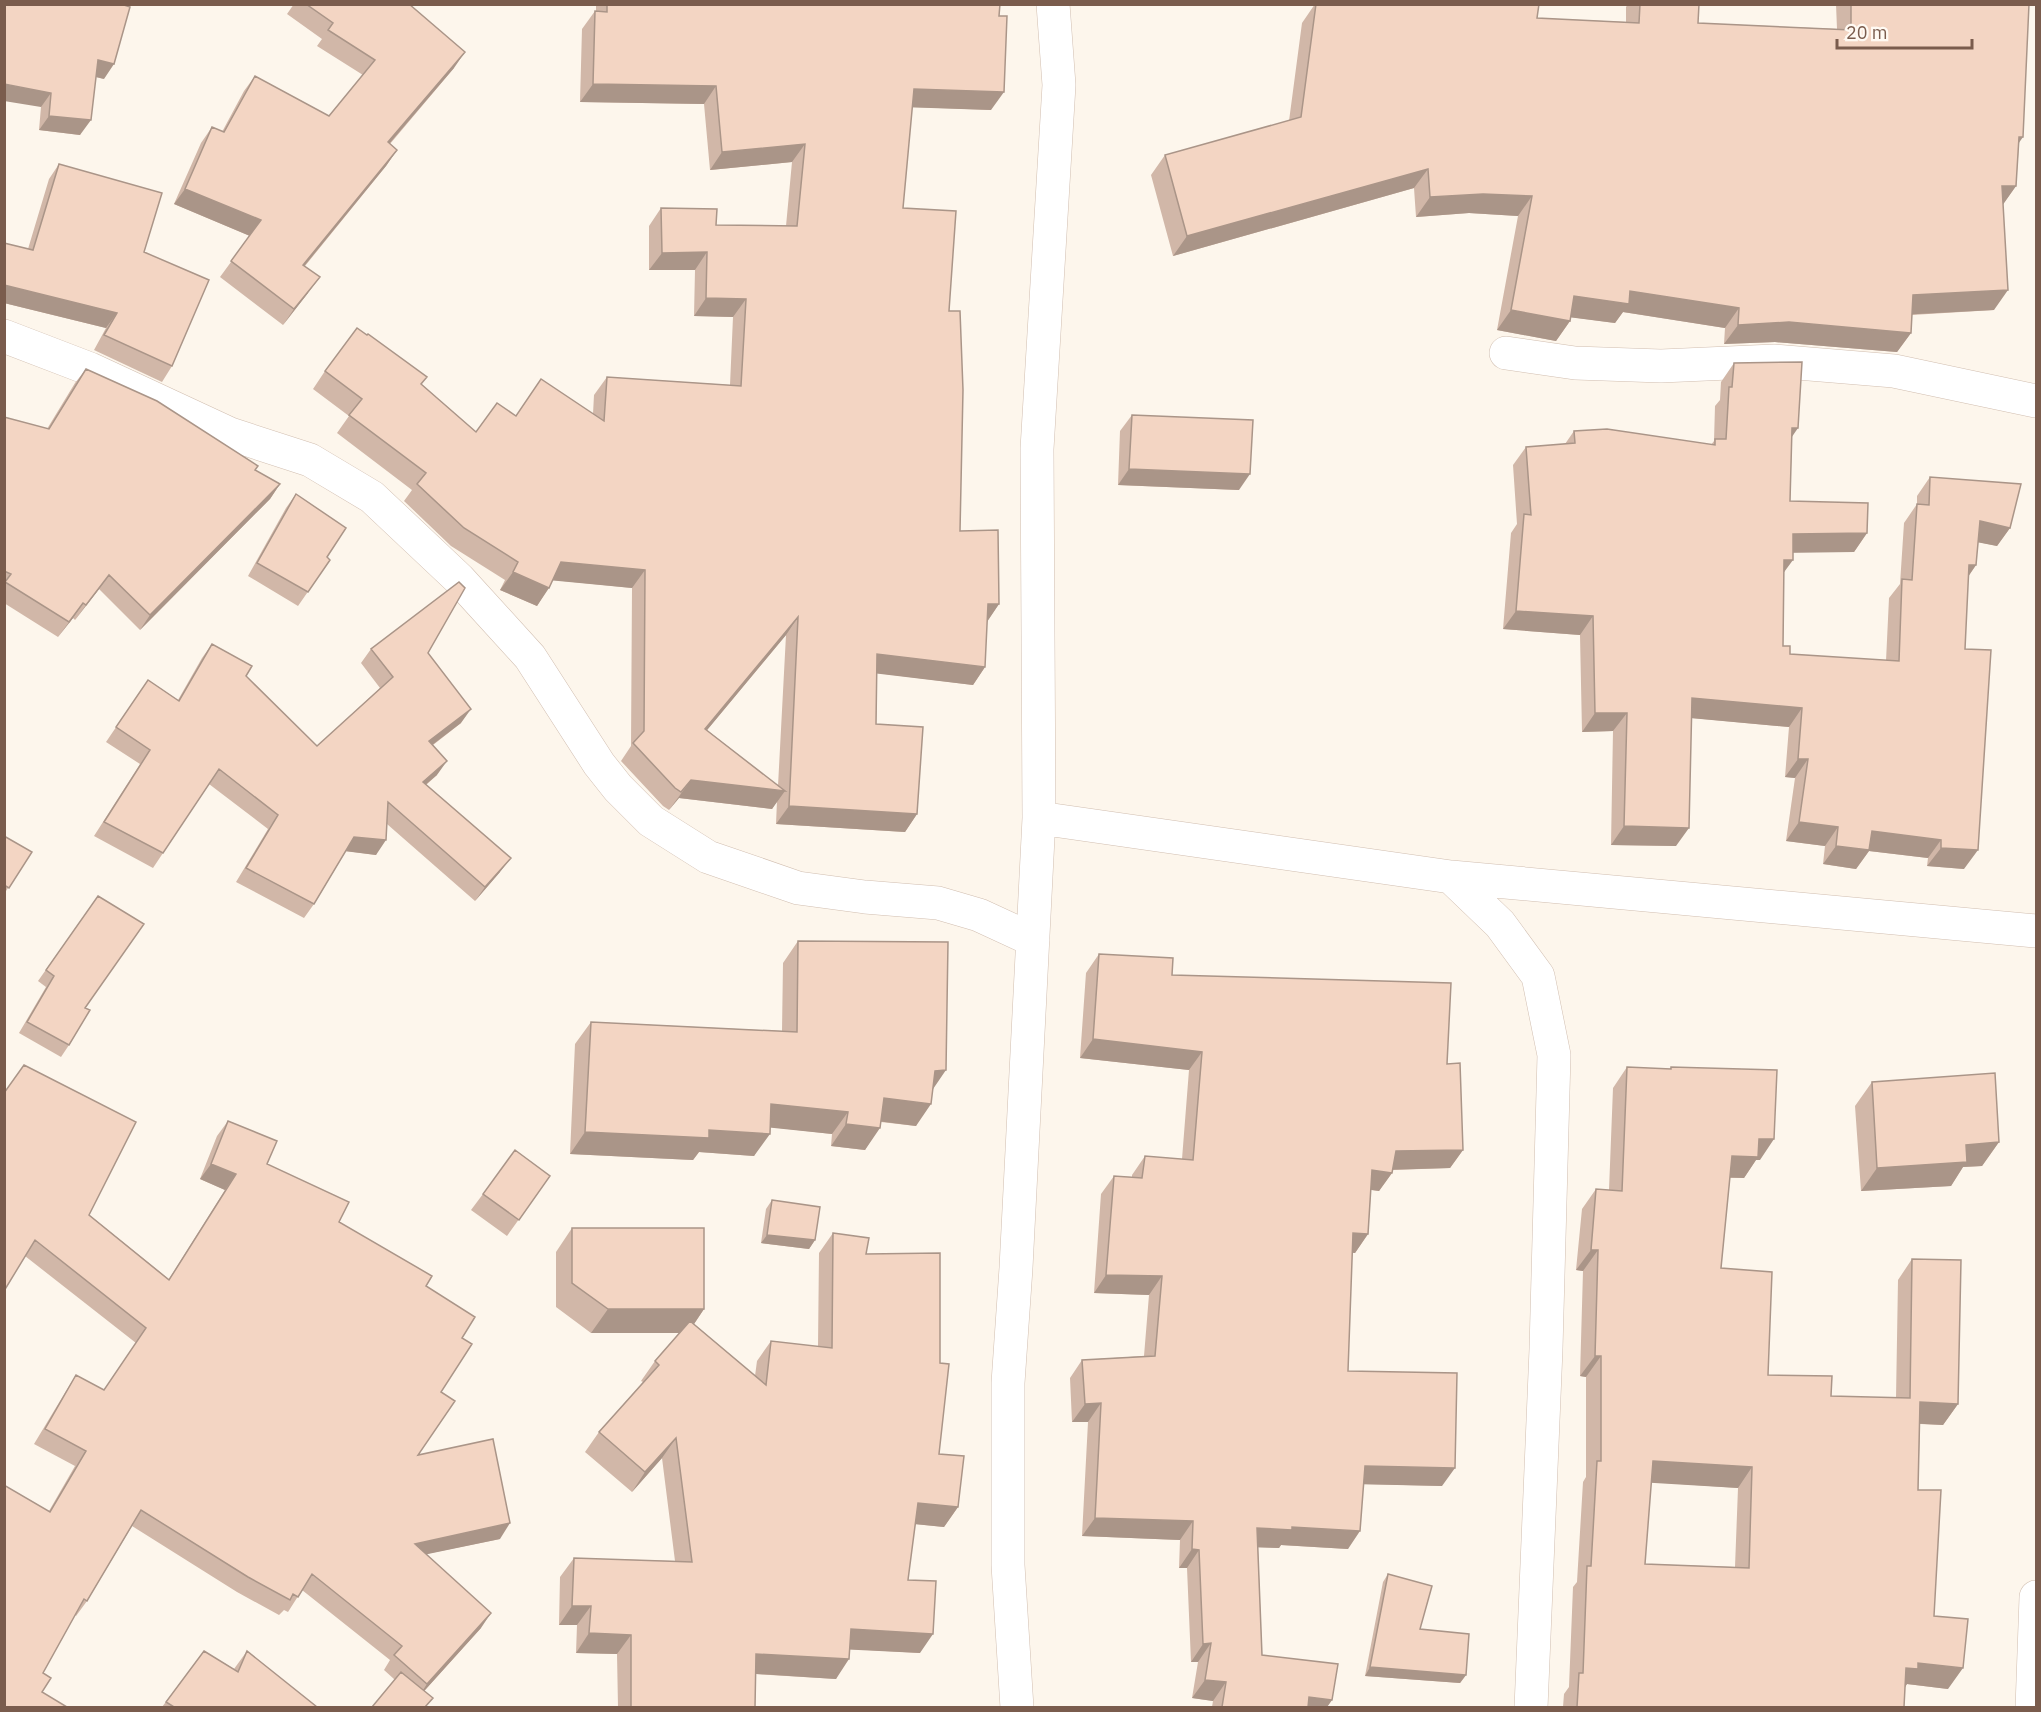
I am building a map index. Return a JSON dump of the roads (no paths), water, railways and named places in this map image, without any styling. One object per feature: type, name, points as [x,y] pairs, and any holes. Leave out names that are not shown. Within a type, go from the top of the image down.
[{"type":"street","points":[[1017,1707],[1008,1565],[1008,1383],[1039,818],[1037,449],[1059,85],[1053,4]]},
{"type":"street","points":[[4,336],[90,369],[230,434],[310,460],[372,497],[459,579],[530,657],[599,764],[618,788],[651,821],[708,857],[798,888],[865,897],[938,903],[979,915],[1033,940]]},
{"type":"street","points":[[1506,352],[1575,363],[1661,366],[1774,361],[1884,370],[2037,401]]},
{"type":"street","points":[[1039,818],[1451,877],[2037,931]]},
{"type":"street","points":[[1451,877],[1500,924],[1538,976],[1554,1055],[1546,1337],[1531,1707]]},
{"type":"street","points":[[2032,1707],[2037,1597]]}]
